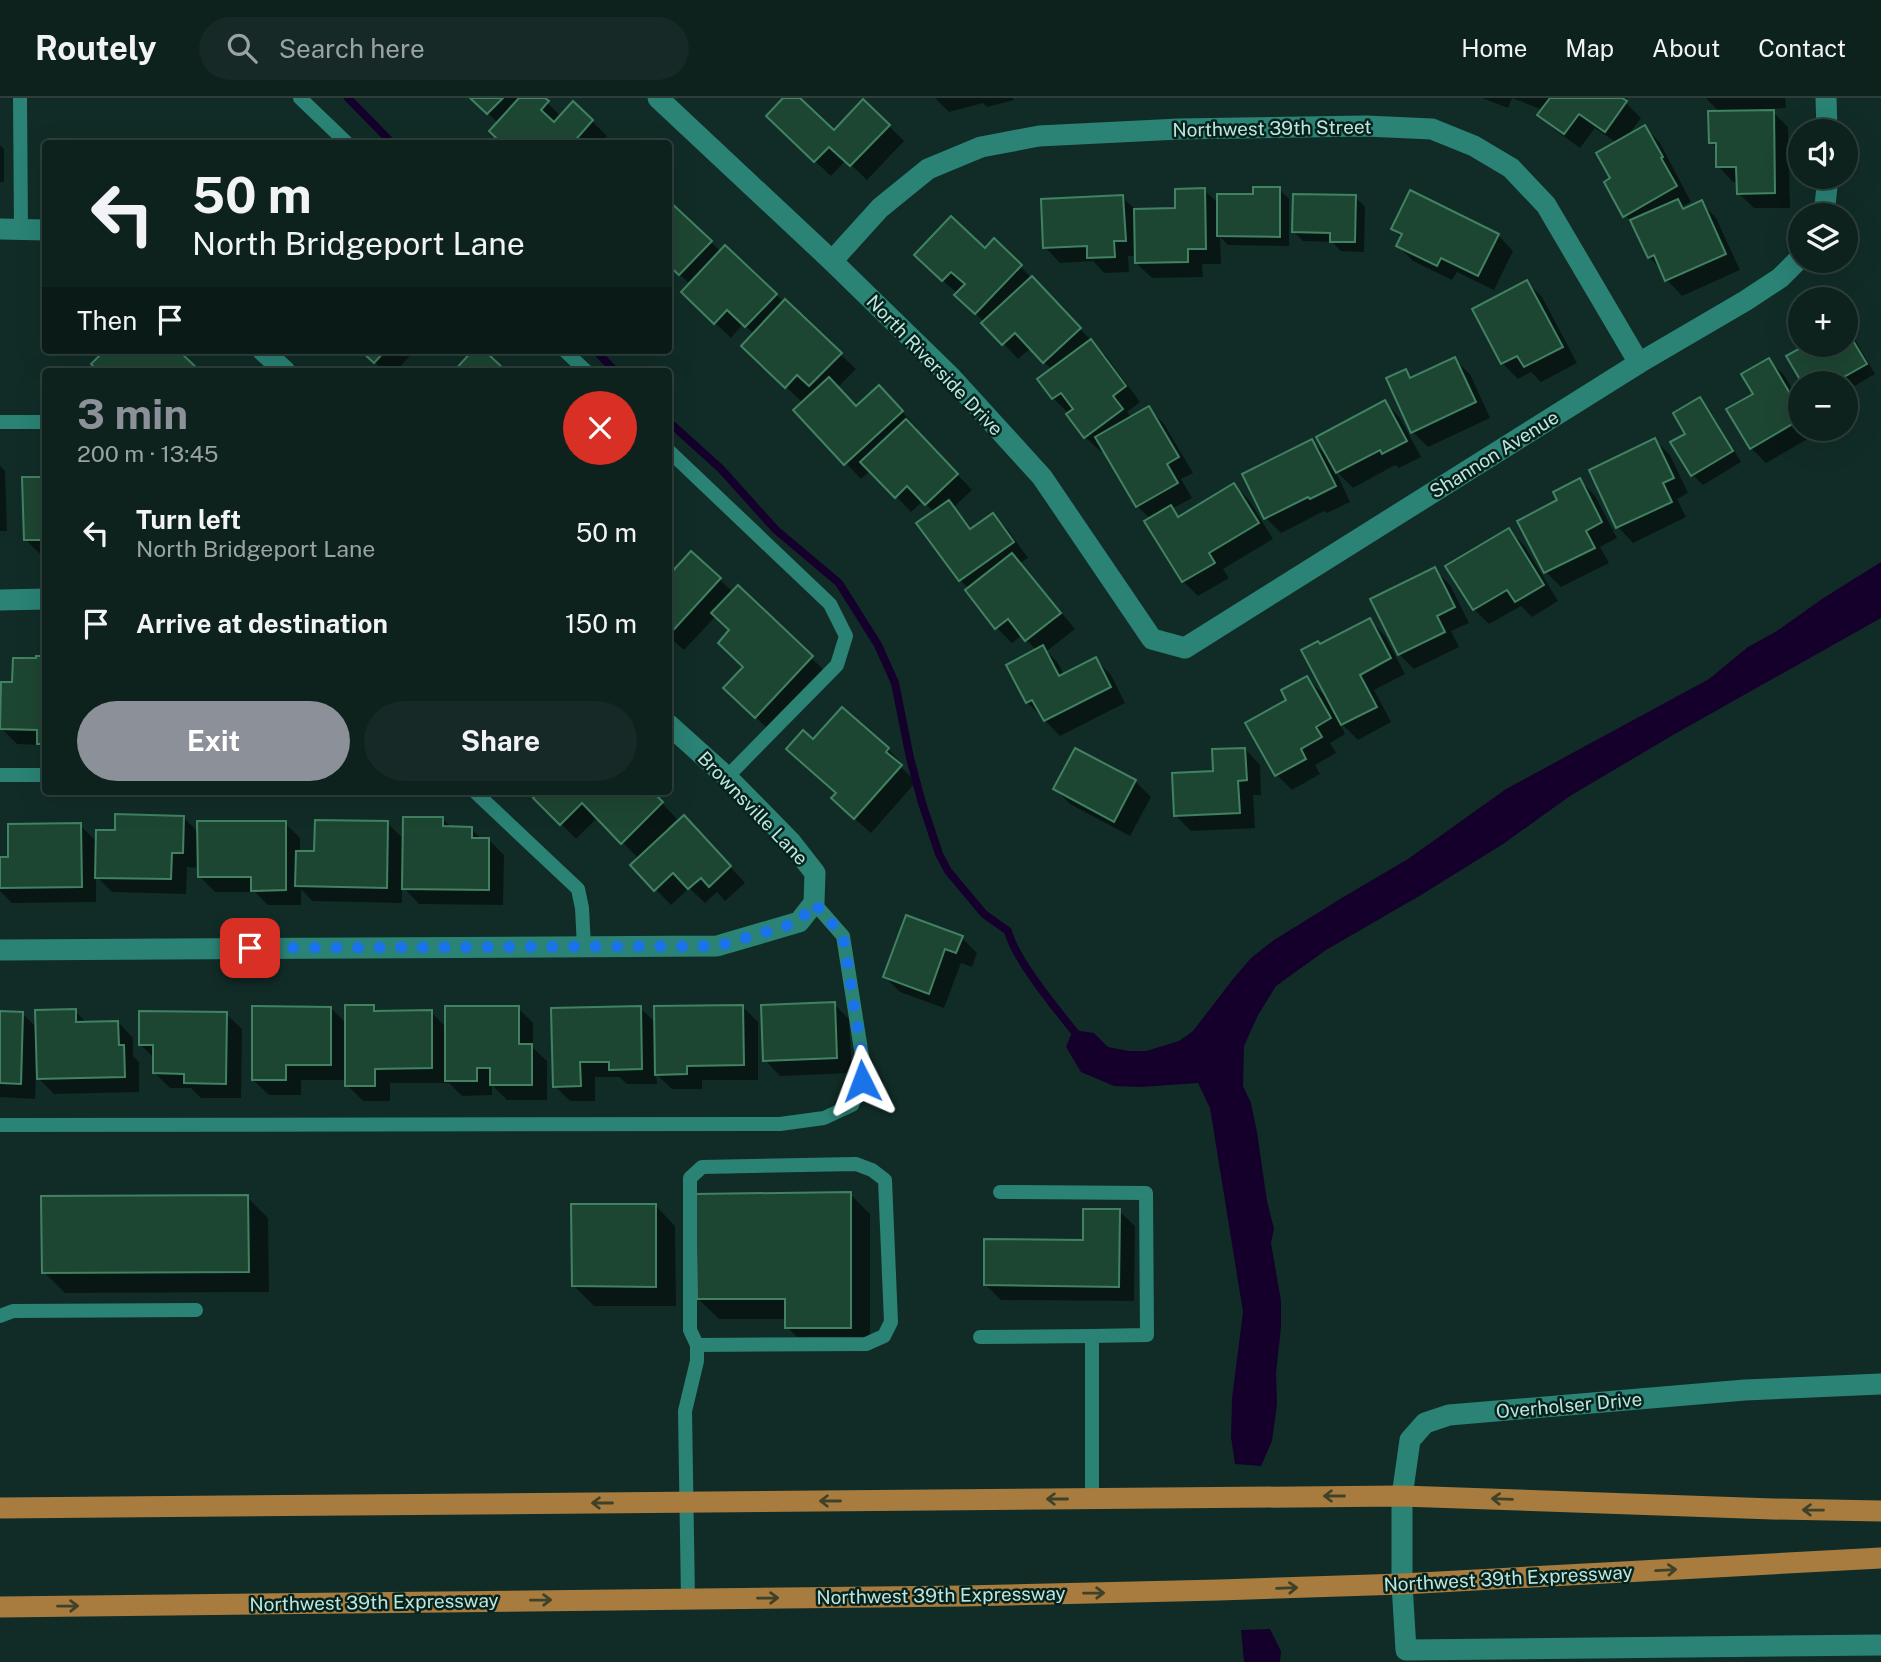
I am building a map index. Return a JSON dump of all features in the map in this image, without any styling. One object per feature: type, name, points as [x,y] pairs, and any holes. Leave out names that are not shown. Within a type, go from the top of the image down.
[{"type":"highway","points":[[0,1508],[1402,1496],[1881,1511]]},
{"type":"highway","name":"Northwest 39th Expressway","points":[[0,1606],[992,1595],[1402,1584],[1881,1558]]},
{"type":"street","name":"North Riverside Drive","points":[[658,98],[951,377],[1042,477],[1152,639],[1185,648]]},
{"type":"street","points":[[1826,98],[1827,119]]},
{"type":"street","name":"Northwest 39th Street","points":[[832,261],[880,208],[928,169],[981,147],[1040,136],[1165,130],[1366,125],[1432,130],[1474,146],[1511,168],[1546,205],[1639,363]]},
{"type":"street","points":[[10,229],[42,230]]},
{"type":"street","name":"Shannon Avenue","points":[[1185,648],[1639,363],[1745,300],[1788,270]]},
{"type":"street","points":[[266,354],[282,368]]},
{"type":"street","points":[[0,600],[42,599]]},
{"type":"street","name":"Brownsville Lane","points":[[672,728],[790,841],[815,873],[814,903]]},
{"type":"street","points":[[0,950],[718,946],[799,922],[814,903]]},
{"type":"street","name":"Overholser Drive","points":[[1881,1384],[1745,1390],[1449,1415],[1425,1423],[1410,1440],[1402,1496],[1402,1584],[1406,1650],[1881,1644]]},
{"type":"lane","points":[[10,229],[20,98]]},
{"type":"lane","points":[[300,98],[344,140]]},
{"type":"lane","points":[[568,354],[583,368]]},
{"type":"lane","points":[[0,422],[42,422]]},
{"type":"lane","points":[[672,454],[830,604],[846,636],[837,665],[727,778]]},
{"type":"lane","points":[[0,775],[42,775]]},
{"type":"lane","points":[[478,795],[578,889],[584,947]]},
{"type":"lane","points":[[0,1125],[780,1124],[824,1118],[852,1105],[862,1081],[862,1056],[843,936],[814,903]]},
{"type":"lane","points":[[688,1599],[685,1410],[697,1361],[697,1345],[690,1330],[690,1178],[702,1167],[856,1164],[872,1170],[885,1180],[891,1322],[884,1336],[866,1345],[697,1345]]},
{"type":"lane","points":[[980,1337],[1147,1335],[1146,1193],[1000,1192]]},
{"type":"lane","points":[[0,1316],[13,1311],[196,1310]]},
{"type":"lane","points":[[1092,1336],[1092,1499]]},
{"type":"shaded area","points":[[1881,562],[1881,618],[1570,796],[1503,844],[1326,950],[1276,986],[1258,1015],[1244,1046],[1243,1086],[1251,1103],[1274,1229],[1271,1243],[1281,1301],[1276,1373],[1277,1404],[1272,1441],[1261,1466],[1235,1464],[1231,1437],[1232,1398],[1243,1312],[1210,1108],[1198,1083],[1114,1086],[1081,1072],[1066,1047],[1073,1030],[1094,1033],[1108,1047],[1129,1051],[1146,1051],[1179,1041],[1193,1031],[1251,958],[1274,940],[1408,859],[1506,789],[1709,679],[1748,647],[1777,631]]},
{"type":"shaded area","points":[[1270,1629],[1281,1651],[1280,1662],[1244,1662],[1241,1630]]},
{"type":"building","points":[[470,98],[503,98],[487,114]]},
{"type":"building","points":[[519,98],[545,98],[549,101],[541,110],[554,122],[573,101],[593,120],[576,140],[498,140],[489,131]]},
{"type":"building","points":[[783,98],[800,98],[834,130],[863,99],[890,125],[850,166],[829,147],[814,162],[766,116]]},
{"type":"building","points":[[1550,98],[1622,98],[1627,101],[1605,132],[1579,114],[1564,134],[1537,115]]},
{"type":"building","points":[[1774,110],[1775,193],[1737,194],[1736,167],[1716,167],[1716,143],[1709,143],[1708,111]]},
{"type":"building","points":[[1645,125],[1677,186],[1623,217],[1604,182],[1610,178],[1596,153]]},
{"type":"building","points":[[1253,187],[1280,187],[1280,237],[1217,236],[1217,194],[1253,194]]},
{"type":"building","points":[[1205,188],[1206,249],[1188,249],[1188,262],[1135,263],[1134,209],[1175,208],[1175,189]]},
{"type":"building","points":[[1410,190],[1499,234],[1478,276],[1441,258],[1437,266],[1396,246],[1402,234],[1391,229]]},
{"type":"building","points":[[1293,194],[1356,195],[1355,242],[1330,242],[1330,233],[1292,232]]},
{"type":"building","points":[[1123,195],[1126,241],[1114,241],[1115,257],[1087,258],[1087,246],[1043,248],[1041,199]]},
{"type":"building","points":[[1678,199],[1683,209],[1702,200],[1726,254],[1665,281],[1654,255],[1648,258],[1630,220]]},
{"type":"building","points":[[672,204],[712,241],[679,275],[672,269]]},
{"type":"building","points":[[951,216],[985,248],[994,238],[1022,265],[975,314],[954,295],[965,284],[951,272],[942,281],[914,255]]},
{"type":"building","points":[[725,245],[777,294],[745,327],[727,310],[714,324],[681,292]]},
{"type":"building","points":[[1032,276],[1081,328],[1043,363],[1015,333],[1002,345],[981,323]]},
{"type":"building","points":[[1527,280],[1563,347],[1524,367],[1517,356],[1501,364],[1472,309]]},
{"type":"building","points":[[785,299],[842,353],[809,386],[797,375],[785,388],[741,346]]},
{"type":"building","points":[[1091,339],[1126,386],[1113,396],[1123,409],[1084,438],[1066,414],[1073,409],[1061,393],[1052,399],[1037,379]]},
{"type":"building","points":[[1858,349],[1867,364],[1854,371],[1795,371],[1786,356],[1858,357]]},
{"type":"building","points":[[101,354],[182,354],[197,368],[95,368],[91,364]]},
{"type":"building","points":[[364,354],[382,354],[374,363]]},
{"type":"building","points":[[469,354],[488,354],[503,368],[457,368]]},
{"type":"building","points":[[1455,357],[1476,402],[1411,433],[1386,378],[1406,369],[1410,378]]},
{"type":"building","points":[[1769,358],[1788,390],[1788,427],[1750,449],[1726,409],[1753,394],[1741,374]]},
{"type":"building","points":[[829,377],[856,406],[879,385],[903,411],[844,465],[793,410]]},
{"type":"building","points":[[1700,397],[1733,451],[1691,476],[1670,442],[1685,434],[1673,413]]},
{"type":"building","points":[[1385,400],[1407,441],[1382,454],[1380,450],[1336,473],[1316,437]]},
{"type":"building","points":[[1149,406],[1179,457],[1167,464],[1178,483],[1136,507],[1095,437]]},
{"type":"building","points":[[906,419],[958,474],[925,505],[907,486],[895,498],[860,462]]},
{"type":"building","points":[[1655,438],[1674,478],[1663,483],[1672,502],[1616,528],[1589,470]]},
{"type":"building","points":[[1312,439],[1336,486],[1264,519],[1242,474]]},
{"type":"building","points":[[22,477],[42,477],[42,540],[24,540]]},
{"type":"building","points":[[1580,478],[1602,522],[1586,531],[1595,548],[1544,573],[1517,521],[1557,500],[1553,492]]},
{"type":"building","points":[[1234,483],[1259,523],[1209,553],[1215,563],[1182,582],[1144,521],[1171,505],[1178,517]]},
{"type":"building","points":[[949,500],[970,529],[993,513],[1014,542],[959,581],[916,523]]},
{"type":"building","points":[[1509,528],[1544,585],[1515,602],[1507,590],[1473,610],[1445,566]]},
{"type":"building","points":[[691,551],[721,578],[672,632],[672,572]]},
{"type":"building","points":[[1012,553],[1061,613],[1025,641],[1008,619],[995,629],[965,590]]},
{"type":"building","points":[[1435,567],[1455,607],[1437,616],[1445,632],[1398,655],[1370,599]]},
{"type":"building","points":[[738,585],[813,656],[755,718],[723,688],[743,667],[718,643],[729,630],[711,613]]},
{"type":"building","points":[[1370,618],[1391,658],[1360,675],[1377,707],[1341,725],[1301,650],[1318,641],[1320,644]]},
{"type":"building","points":[[1043,645],[1059,676],[1096,657],[1111,687],[1044,721],[1032,700],[1026,703],[1006,665]]},
{"type":"building","points":[[42,656],[42,744],[37,744],[37,730],[0,729],[1,682],[12,682],[13,658]]},
{"type":"building","points":[[1307,676],[1331,718],[1316,727],[1322,737],[1301,749],[1306,759],[1275,776],[1245,723],[1286,700],[1281,690]]},
{"type":"building","points":[[842,707],[889,748],[886,752],[902,765],[854,819],[831,798],[836,793],[786,749],[803,730],[813,739]]},
{"type":"building","points":[[1075,748],[1136,780],[1114,822],[1053,789]]},
{"type":"building","points":[[1245,748],[1247,780],[1238,781],[1240,813],[1174,816],[1172,773],[1213,771],[1212,749]]},
{"type":"building","points":[[536,795],[656,795],[663,802],[621,844],[582,803],[560,825],[533,798]]},
{"type":"building","points":[[115,814],[184,816],[183,853],[172,853],[171,879],[95,878],[96,830],[115,830]]},
{"type":"building","points":[[684,815],[731,866],[709,887],[701,878],[688,889],[673,873],[654,891],[630,865]]},
{"type":"building","points":[[403,817],[443,817],[443,826],[472,827],[472,838],[489,838],[489,890],[402,889]]},
{"type":"building","points":[[315,820],[388,821],[387,888],[295,886],[296,851],[314,851]]},
{"type":"building","points":[[197,821],[286,821],[286,890],[251,891],[251,877],[198,877]]},
{"type":"building","points":[[81,823],[82,887],[0,888],[0,857],[8,857],[8,824]]},
{"type":"building","points":[[906,915],[963,936],[956,953],[945,949],[929,994],[883,977]]},
{"type":"building","points":[[835,1002],[837,1058],[763,1061],[761,1005]]},
{"type":"building","points":[[345,1005],[374,1005],[374,1011],[432,1010],[432,1068],[375,1069],[375,1086],[345,1086]]},
{"type":"building","points":[[743,1005],[744,1065],[687,1066],[687,1074],[655,1075],[654,1006]]},
{"type":"building","points":[[252,1006],[331,1007],[331,1065],[286,1065],[286,1080],[252,1080]]},
{"type":"building","points":[[445,1006],[519,1006],[519,1044],[532,1044],[532,1085],[490,1085],[490,1068],[477,1068],[477,1081],[445,1081]]},
{"type":"building","points":[[641,1006],[642,1069],[609,1070],[609,1062],[580,1062],[581,1086],[553,1087],[551,1008]]},
{"type":"building","points":[[76,1009],[76,1022],[118,1021],[119,1045],[124,1045],[125,1077],[37,1079],[35,1010]]},
{"type":"building","points":[[0,1011],[23,1012],[21,1084],[0,1083]]},
{"type":"building","points":[[139,1011],[227,1012],[226,1084],[184,1083],[184,1074],[153,1073],[153,1045],[139,1045]]},
{"type":"building","points":[[851,1192],[851,1328],[785,1328],[785,1299],[697,1299],[695,1194]]},
{"type":"building","points":[[248,1195],[249,1272],[42,1273],[41,1196]]},
{"type":"building","points":[[571,1204],[656,1204],[656,1287],[572,1286]]},
{"type":"building","points":[[1083,1209],[1120,1209],[1119,1287],[984,1285],[984,1239],[1083,1240]]},
{"type":"waterway","points":[[348,98],[389,140]]},
{"type":"waterway","points":[[599,354],[612,368]]},
{"type":"waterway","points":[[672,425],[721,469],[776,530],[839,583],[878,645],[895,683],[922,803],[939,854],[948,871],[984,914],[1008,931],[1018,955],[1080,1037]]},
{"type":"route","points":[[250,948],[718,946],[799,922],[814,903],[843,936],[862,1056],[862,1081]]}]
